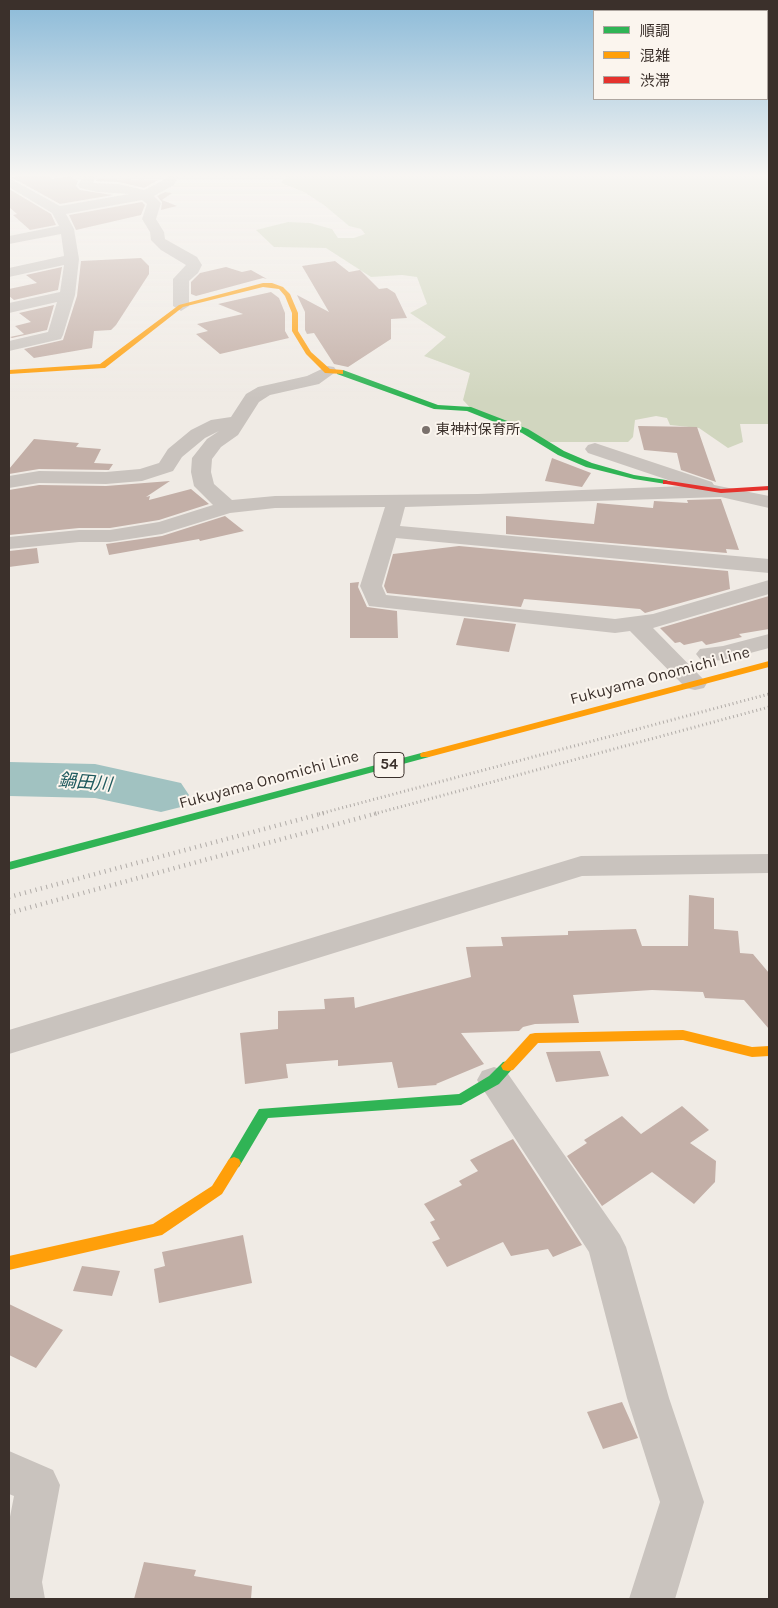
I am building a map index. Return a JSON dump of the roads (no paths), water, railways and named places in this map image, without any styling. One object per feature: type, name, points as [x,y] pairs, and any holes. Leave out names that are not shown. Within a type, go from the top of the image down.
[{"type":"street","points":[[9,346],[55,335],[67,295],[72,259],[70,249]]},
{"type":"street","points":[[170,249],[192,260],[194,265],[193,270],[181,278],[181,306]]},
{"type":"street","points":[[9,272],[72,259]]},
{"type":"street","points":[[9,372],[102,366],[181,306],[263,284],[281,288],[288,295],[295,313],[295,331],[308,353],[328,371]]},
{"type":"street","points":[[9,308],[67,295]]},
{"type":"street","points":[[227,507],[204,486],[201,472],[202,458],[214,443],[231,431],[252,398],[264,391],[313,380],[328,371],[340,372],[437,407],[468,409],[525,432],[561,453],[589,465],[670,484],[721,491],[769,502]]},
{"type":"street","points":[[9,482],[40,477],[106,478],[142,475],[166,467],[175,453],[198,434],[218,424],[237,422]]},
{"type":"street","points":[[594,449],[721,491]]},
{"type":"street","points":[[9,543],[78,536],[110,536],[162,528],[227,507],[275,502],[487,500],[769,488]]},
{"type":"street","points":[[397,500],[371,586],[377,601],[615,626],[636,624],[768,583]]},
{"type":"street","points":[[388,531],[768,583]]},
{"type":"street","points":[[636,624],[695,683]]},
{"type":"street","points":[[708,654],[724,653],[769,641]]},
{"type":"street","name":"Fukuyama Onomichi Line","points":[[9,866],[769,664]]},
{"type":"street","points":[[9,1042],[581,866],[769,863]]},
{"type":"street","points":[[9,1263],[157,1230],[217,1190],[264,1113],[461,1099],[494,1080],[535,1038],[683,1035],[752,1052],[769,1051]]},
{"type":"street","points":[[494,1080],[607,1247],[648,1398],[682,1502],[652,1599]]},
{"type":"street","points":[[9,1472],[38,1485],[19,1582],[22,1599]]},
{"type":"waterway","name":"鍋田川","points":[[9,779],[95,781],[161,795]]},
{"type":"railway","points":[[319,814],[769,694]]},
{"type":"railway","points":[[374,814],[769,707]]},
{"type":"railway","points":[[9,897],[324,813]]},
{"type":"railway","points":[[9,913],[378,813]]},
{"type":"place","name":"東神村保育所","points":[[426,430]]}]
